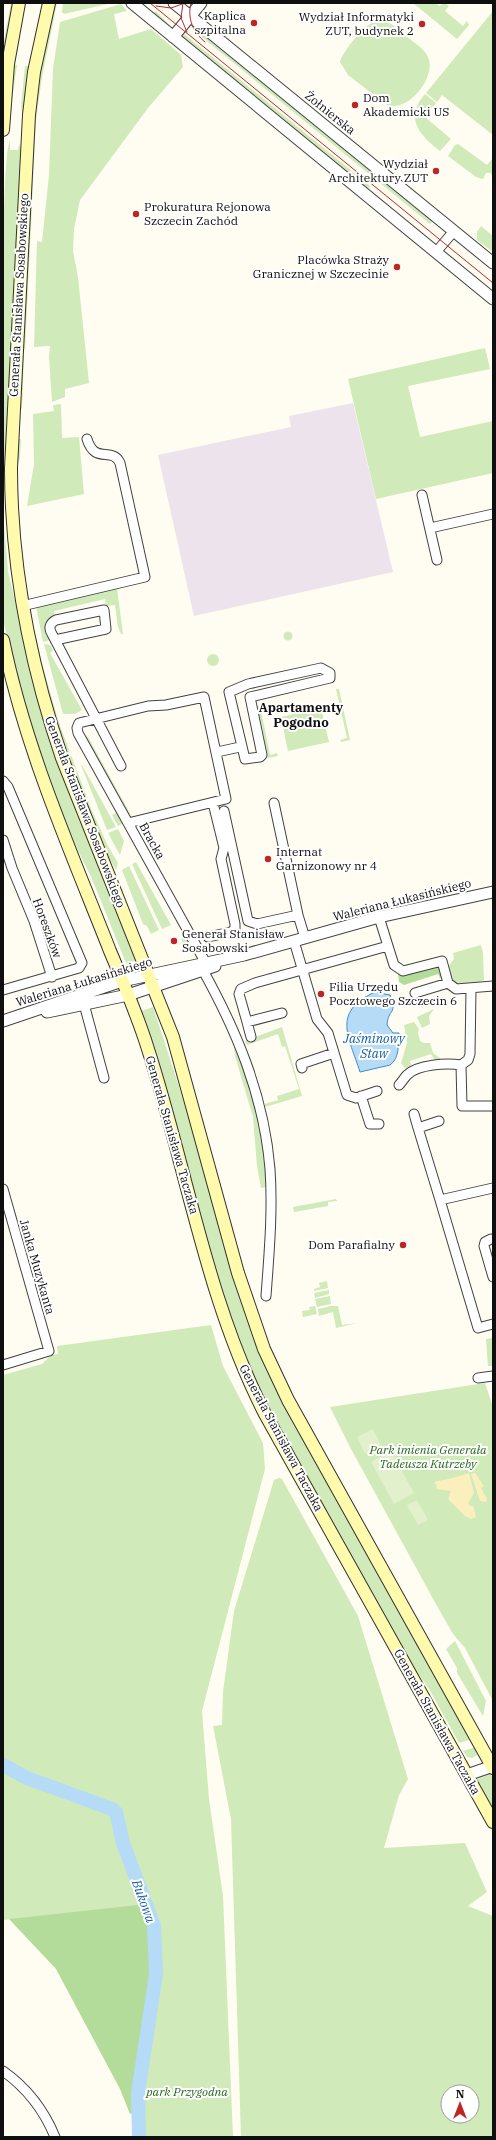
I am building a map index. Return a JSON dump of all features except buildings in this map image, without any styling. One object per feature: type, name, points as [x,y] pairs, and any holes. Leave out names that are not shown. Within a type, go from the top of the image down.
[{"type":"main road","points":[[3,130],[8,64],[19,3]]},
{"type":"main road","name":"Generała Stanisława Sosabowskiego","points":[[49,3],[33,79],[29,115],[11,452],[7,495],[22,606],[31,653],[48,716],[65,764],[149,974]]},
{"type":"main road","name":"Generała Stanisława Sosabowskiego","points":[[3,640],[17,700],[38,767],[122,981]]},
{"type":"main road","name":"Generała Stanisława Taczaka","points":[[149,974],[178,1051],[238,1273],[264,1349],[288,1400],[493,1767]]},
{"type":"main road","name":"Generała Stanisława Taczaka","points":[[122,981],[156,1074],[220,1305],[246,1375],[279,1439],[493,1822]]},
{"type":"street","points":[[132,3],[493,298]]},
{"type":"street","name":"Żołnierska","points":[[174,3],[493,263]]},
{"type":"street","points":[[173,38],[200,3]]},
{"type":"street","points":[[436,252],[454,231]]},
{"type":"street","points":[[22,606],[145,577],[118,458],[112,454],[100,455],[94,452],[87,439]]},
{"type":"street","points":[[422,495],[437,560]]},
{"type":"street","points":[[430,528],[493,514]]},
{"type":"street","points":[[54,640],[106,629],[104,610],[54,621],[50,629],[54,640],[121,766]]},
{"type":"street","points":[[321,668],[327,670],[330,676],[328,680],[250,697],[262,755],[260,757],[245,759],[240,747],[228,695],[231,691],[248,684],[321,668]]},
{"type":"street","points":[[96,718],[148,706],[166,705],[204,697],[227,796],[225,800],[128,823]]},
{"type":"street","name":"Bracka","points":[[96,718],[82,722],[78,725],[78,734],[128,823],[204,966],[232,1023],[256,1089],[265,1135],[270,1184],[266,1296]]},
{"type":"street","points":[[217,752],[240,747]]},
{"type":"street","points":[[3,775],[10,784],[17,800]]},
{"type":"street","points":[[3,781],[8,787],[82,963],[82,967],[52,977]]},
{"type":"street","points":[[208,937],[232,932],[235,929],[236,924],[221,859],[224,848],[214,803]]},
{"type":"street","points":[[274,803],[298,915],[305,938]]},
{"type":"street","points":[[224,811],[248,921],[257,924],[298,915]]},
{"type":"street","name":"Horeszków","points":[[3,840],[12,868],[34,921],[52,977],[3,990]]},
{"type":"street","name":"Waleriana Łukasińskiego","points":[[3,1021],[122,981],[149,974],[204,966],[379,917],[493,892]]},
{"type":"street","points":[[379,917],[394,965],[403,970],[410,970],[442,961],[448,983],[456,989],[471,989],[493,986]]},
{"type":"street","points":[[67,937],[78,964],[77,969]]},
{"type":"street","points":[[294,941],[316,1018],[328,1033],[347,1095],[352,1098],[377,1091]]},
{"type":"street","points":[[251,1037],[239,994],[241,989],[255,983],[388,946]]},
{"type":"street","name":"Waleriana Łukasińskiego","points":[[3,1021],[128,995],[154,988],[204,966]]},
{"type":"street","points":[[415,993],[448,983]]},
{"type":"street","points":[[399,1085],[407,1075],[419,1069],[438,1064],[461,1065],[468,1060],[470,1054],[471,989]]},
{"type":"street","name":"Waleriana Łukasińskiego","points":[[84,1004],[104,1078]]},
{"type":"street","points":[[247,1022],[282,1012]]},
{"type":"street","points":[[302,1068],[301,1064],[334,1053]]},
{"type":"street","points":[[461,1065],[462,1106],[493,1106]]},
{"type":"street","points":[[361,1096],[370,1124],[379,1124]]},
{"type":"street","points":[[414,1114],[478,1328],[493,1324]]},
{"type":"street","points":[[418,1128],[439,1121]]},
{"type":"street","points":[[440,1200],[493,1188]]},
{"type":"street","name":"Janka Muzykanta","points":[[3,1189],[49,1351],[3,1365]]},
{"type":"street","points":[[491,1238],[485,1242],[484,1246],[493,1277]]},
{"type":"street","points":[[478,1378],[493,1376]]},
{"type":"street","points":[[467,1775],[493,1767]]},
{"type":"street","points":[[3,2072],[21,2086],[36,2102],[55,2137]]},
{"type":"shaded area","points":[[353,403],[393,572],[194,616],[158,455],[291,427],[289,416]]},
{"type":"green space","points":[[11,3],[15,3],[3,77],[3,46]]},
{"type":"green space","points":[[53,3],[57,3],[42,77],[36,120],[25,350],[21,347],[35,95]]},
{"type":"green space","points":[[63,3],[112,3],[64,14],[62,12]]},
{"type":"green space","points":[[413,3],[436,3],[439,6],[445,3],[449,6],[445,11],[463,26],[467,21],[469,25],[457,39]]},
{"type":"green space","points":[[121,4],[127,11],[114,14],[119,39],[151,29],[181,55],[183,67],[148,108],[80,200],[74,229],[73,251],[78,277],[89,383],[65,389],[65,397],[52,402],[49,357],[50,346],[34,347],[37,241],[42,242],[49,175],[53,69],[60,22]]},
{"type":"green space","points":[[156,11],[171,27],[152,15]]},
{"type":"green space","points":[[493,11],[493,135],[442,95],[437,102],[426,93]]},
{"type":"green space","points":[[383,21],[395,27],[421,48],[428,57],[430,65],[425,83],[419,92],[404,104],[395,106],[387,105],[348,75],[340,62],[341,58],[356,37],[364,29],[373,23]]},
{"type":"green space","points":[[195,27],[434,220],[430,224],[202,37]]},
{"type":"green space","points":[[183,33],[370,186],[367,191],[189,45],[182,37]]},
{"type":"green space","points":[[13,64],[17,65],[10,113]]},
{"type":"green space","points":[[25,66],[29,66],[23,120],[21,106]]},
{"type":"green space","points":[[425,94],[436,103],[425,117],[451,139],[440,151],[426,139],[417,126],[415,118],[416,111]]},
{"type":"green space","points":[[10,141],[10,150],[18,150],[19,144],[22,152],[6,469],[3,469],[3,240],[7,157]]},
{"type":"green space","points":[[458,144],[487,165],[493,158],[493,179],[491,173],[486,173],[483,179],[486,180],[476,177],[448,156],[455,145]]},
{"type":"green space","points":[[481,226],[493,236],[493,252],[477,240],[477,232]]},
{"type":"green space","points":[[485,348],[490,369],[408,386],[420,437],[493,421],[493,473],[376,499],[348,379]]},
{"type":"green space","points":[[24,355],[22,409],[19,406],[21,357]]},
{"type":"green space","points":[[61,404],[62,438],[79,437],[84,494],[27,506],[34,464],[33,414],[54,411],[53,405]]},
{"type":"green space","points":[[19,439],[21,439],[20,458],[17,467],[16,459]]},
{"type":"green space","points":[[3,514],[8,571],[40,708],[137,960],[126,963],[92,879],[68,830],[44,766],[13,667],[3,618]]},
{"type":"green space","points":[[117,588],[123,634],[121,634],[118,627],[115,605],[106,606],[105,599],[54,611],[55,617],[45,627],[50,640],[43,642],[36,606]]},
{"type":"green space","points":[[29,608],[43,667],[59,723],[92,811],[108,846],[118,863],[116,870],[106,853],[57,728],[38,664]]},
{"type":"green space","points":[[286,632],[290,632],[292,636],[290,640],[286,640],[284,638],[284,634]]},
{"type":"green space","points":[[44,644],[50,645],[53,650],[50,653],[82,710],[75,714],[63,714]]},
{"type":"green space","points":[[213,654],[217,656],[219,660],[217,664],[213,666],[209,664],[207,660],[209,656]]},
{"type":"green space","points":[[336,689],[339,689],[350,740],[341,742],[340,740],[347,738]]},
{"type":"green space","points":[[257,706],[260,706],[270,755],[277,753],[278,756],[268,758]]},
{"type":"green space","points":[[321,708],[329,742],[288,751],[281,717]]},
{"type":"green space","points":[[85,736],[88,737],[131,815],[127,813]]},
{"type":"green space","points":[[82,765],[116,827],[107,830]]},
{"type":"green space","points":[[118,812],[124,823],[118,826],[112,815]]},
{"type":"green space","points":[[118,829],[124,841],[120,855],[108,833]]},
{"type":"green space","points":[[136,862],[171,925],[162,929],[132,864]]},
{"type":"green space","points":[[129,866],[159,930],[151,934],[147,926],[143,924],[122,870]]},
{"type":"green space","points":[[187,936],[193,947],[186,948],[181,939]]},
{"type":"green space","points":[[481,945],[483,953],[484,980],[477,983],[454,983],[448,967],[454,959],[453,953]]},
{"type":"green space","points":[[433,967],[442,967],[443,978],[440,978],[438,974],[404,985],[399,982],[398,974]]},
{"type":"green space","points":[[153,1007],[198,1145],[242,1305],[260,1352],[472,1739],[459,1743],[429,1689],[404,1653],[253,1378],[232,1326],[141,1011]]},
{"type":"green space","points":[[434,1009],[429,1016],[430,1024],[422,1028],[417,1017]]},
{"type":"green space","points":[[414,1022],[419,1029],[418,1033],[420,1041],[430,1043],[433,1053],[441,1059],[435,1061],[431,1054],[410,1061],[412,1067],[406,1070],[401,1063],[407,1043],[404,1025]]},
{"type":"green space","points":[[282,1027],[302,1096],[265,1107],[265,1104],[278,1100],[277,1096],[299,1089],[285,1046],[282,1047],[278,1034],[247,1045],[245,1041]]},
{"type":"green space","points":[[236,1044],[257,1114],[265,1168],[266,1187],[261,1188],[257,1166],[253,1117],[235,1056],[234,1046]]},
{"type":"green space","points":[[336,1199],[337,1201],[328,1202],[328,1206],[294,1212],[293,1207]]},
{"type":"green space","points":[[327,1281],[328,1288],[314,1291],[314,1289],[320,1287],[319,1283]]},
{"type":"green space","points":[[329,1290],[329,1294],[315,1298],[314,1293]]},
{"type":"green space","points":[[330,1296],[331,1304],[317,1307],[315,1299]]},
{"type":"green space","points":[[315,1306],[317,1314],[303,1317],[302,1311],[310,1310],[309,1307]]},
{"type":"green space","points":[[338,1306],[342,1325],[357,1323],[336,1328],[333,1312],[319,1316],[318,1309]]},
{"type":"green space","name":"park Przygodna","points":[[211,1325],[223,1366],[263,1443],[265,1469],[202,1711],[209,1799],[223,1896],[233,2137],[142,2137],[140,2111],[147,2057],[148,1905],[3,1920],[3,1768],[30,1781],[100,1809],[113,1816],[122,1814],[121,1807],[24,1771],[3,1759],[3,1375],[42,1364],[51,1355],[58,1354],[57,1346]]},
{"type":"green space","points":[[493,1338],[493,1366],[488,1366],[486,1339]]},
{"type":"green space","name":"Park imienia Generała Tadeusza Kutrzeby","points":[[485,1383],[493,1407],[493,1701],[465,1648],[453,1634],[437,1606],[351,1449],[330,1407]]},
{"type":"green space","points":[[373,1429],[381,1445],[365,1454],[357,1437]]},
{"type":"green space","points":[[391,1451],[414,1493],[394,1504],[371,1462]]},
{"type":"green space","points":[[279,1478],[282,1479],[358,1616],[408,1779],[399,1795],[384,1848],[465,1843],[487,1892],[468,1906],[493,1916],[493,2137],[241,2137],[231,1819],[213,1726],[222,1725],[223,1692],[234,1611],[274,1480]]},
{"type":"green space","points":[[417,1500],[428,1520],[418,1525],[407,1505]]},
{"type":"green space","points":[[455,1641],[486,1701],[483,1716],[457,1673],[457,1668],[446,1649]]},
{"type":"green space","points":[[476,1747],[477,1755],[472,1758],[467,1757],[463,1751]]},
{"type":"green space","points":[[488,1773],[493,1777],[493,1812],[477,1782],[478,1777]]},
{"type":"green space","points":[[148,1904],[156,1954],[154,2007],[140,2111],[130,2114],[120,2089],[56,1969],[9,1919]]},
{"type":"sand","points":[[469,1473],[474,1493],[468,1503],[470,1506],[473,1506],[476,1517],[471,1519],[465,1516],[448,1499],[451,1491],[436,1489],[437,1485],[434,1483],[436,1481]]},
{"type":"sand","points":[[475,1473],[484,1486],[481,1488],[487,1499],[486,1502],[480,1501],[471,1474]]},
{"type":"water","name":"Jaśminowy Staw","points":[[375,992],[390,995],[393,1009],[389,1016],[387,1025],[393,1033],[399,1033],[398,1050],[395,1059],[390,1065],[360,1072],[348,1037],[348,1017],[353,1008],[361,1000]]},
{"type":"waterway","name":"Bukowa","points":[[3,1765],[27,1778],[112,1809],[116,1812],[123,1843],[154,1926],[156,1974],[138,2093],[139,2137]]},
{"type":"tram line","points":[[150,3],[493,283]]},
{"type":"tram line","points":[[183,3],[181,18],[187,32]]},
{"type":"tram line","points":[[156,6],[171,8],[185,3]]},
{"type":"tram line","points":[[191,3],[190,14],[192,25],[197,34],[205,42]]},
{"type":"place","name":"Kaplica szpitalna","points":[[254,23]]},
{"type":"place","name":"Wydział Informatyki ZUT, budynek 2","points":[[422,24]]},
{"type":"place","name":"Dom Akademicki US","points":[[355,105]]},
{"type":"place","name":"Wydział Architektury ZUT","points":[[436,171]]},
{"type":"place","name":"Prokuratura Rejonowa Szczecin Zachód","points":[[136,214]]},
{"type":"place","name":"Placówka Straży Granicznej w Szczecinie","points":[[397,267]]},
{"type":"place","name":"Internat Garnizonowy nr 4","points":[[268,859]]},
{"type":"place","name":"Generał Stanisław Sosabowski","points":[[174,941]]},
{"type":"place","name":"Filia Urzędu Pocztowego Szczecin 6","points":[[321,994]]},
{"type":"place","name":"Dom Parafialny","points":[[403,1245]]},
{"type":"district","name":"Apartamenty Pogodno","points":[[301,714]]}]
